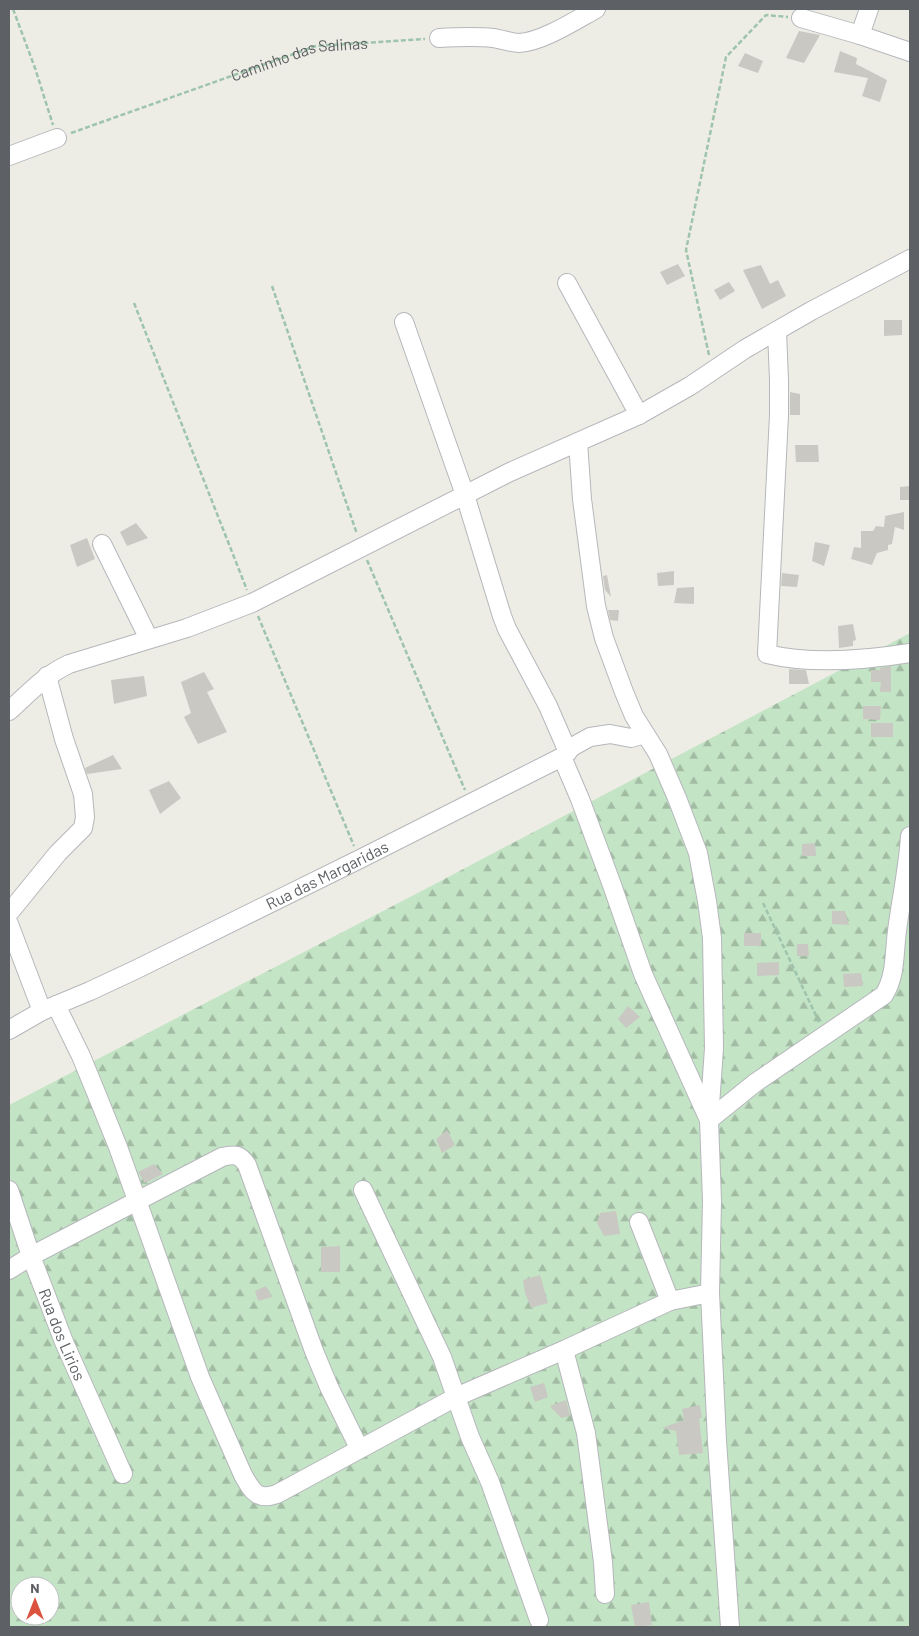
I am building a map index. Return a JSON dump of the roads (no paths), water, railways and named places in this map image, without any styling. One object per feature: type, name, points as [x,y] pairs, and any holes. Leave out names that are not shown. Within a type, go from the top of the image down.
[{"type":"street","points":[[439,38],[476,36],[517,43],[523,42],[568,25],[596,9]]},
{"type":"street","points":[[860,35],[870,9]]},
{"type":"street","points":[[801,18],[910,52]]},
{"type":"street","points":[[9,156],[56,138]]},
{"type":"street","points":[[9,711],[47,676],[69,664],[187,628],[252,603],[510,472],[639,416],[745,349],[910,259]]},
{"type":"street","points":[[568,283],[639,416]]},
{"type":"street","points":[[404,322],[466,495],[507,629],[548,706],[643,974],[709,1120]]},
{"type":"street","points":[[777,331],[779,416],[767,654],[780,658],[866,660],[910,653]]},
{"type":"street","points":[[578,442],[596,606],[613,665],[634,716],[666,771],[698,853],[712,938],[714,1048],[709,1120],[712,1202],[710,1293],[717,1441],[730,1627]]},
{"type":"street","points":[[102,544],[149,640]]},
{"type":"street","points":[[9,913],[58,853],[83,828],[85,817],[83,794],[64,740],[47,676]]},
{"type":"street","name":"Rua das Margaridas","points":[[9,1030],[49,1008],[90,991],[360,859],[565,754],[590,737],[610,734],[631,738],[645,734]]},
{"type":"street","points":[[709,1120],[755,1083],[824,1034],[880,998],[888,988],[892,975],[897,932],[909,865],[910,836]]},
{"type":"street","points":[[9,924],[49,1008],[82,1056],[118,1147],[200,1378],[239,1467],[250,1488],[260,1497],[267,1498],[277,1494],[456,1397],[670,1301],[710,1293]]},
{"type":"street","points":[[9,1270],[30,1256],[222,1157],[233,1154],[243,1158],[248,1165],[314,1351],[329,1387],[359,1448]]},
{"type":"street","name":"Rua dos Lirios","points":[[9,1190],[30,1256],[64,1342],[123,1474]]},
{"type":"street","points":[[363,1190],[442,1357],[470,1437],[490,1482],[539,1620]]},
{"type":"street","points":[[640,1222],[670,1301]]},
{"type":"street","points":[[564,1350],[586,1433],[603,1562],[605,1594]]}]
